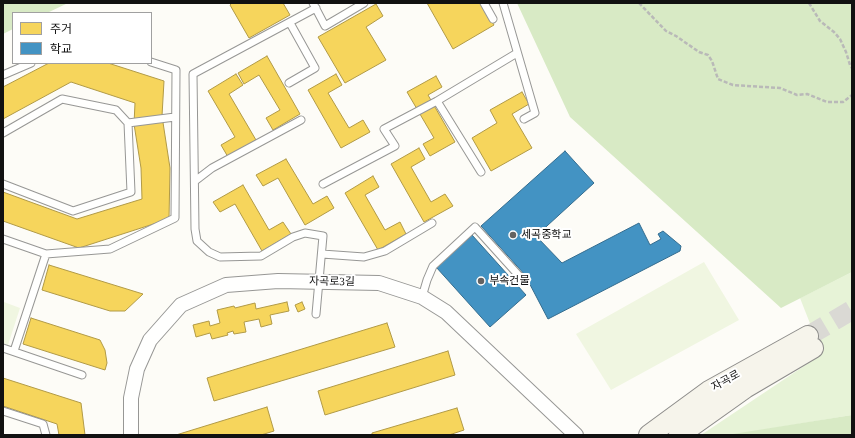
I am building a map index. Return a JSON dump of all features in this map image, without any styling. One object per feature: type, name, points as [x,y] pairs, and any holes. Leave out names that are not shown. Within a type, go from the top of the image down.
[{"type":"main road","name":"자곡로","points":[[649,435],[709,391],[811,342],[678,435]]},
{"type":"street","name":"자곡로3길","points":[[131,435],[131,398],[137,369],[150,340],[181,305],[226,285],[278,281],[378,282],[422,297],[446,312],[576,435]]},
{"type":"lane","points":[[316,314],[323,236],[305,233],[293,237],[262,256],[220,257],[209,252],[197,241],[195,229],[193,74],[290,22],[314,5],[325,26],[364,3]]},
{"type":"lane","points":[[484,3],[493,19]]},
{"type":"lane","points":[[503,3],[535,113],[524,119]]},
{"type":"lane","points":[[289,83],[315,68],[290,22]]},
{"type":"lane","points":[[323,184],[395,146],[384,129],[437,101],[517,53]]},
{"type":"lane","points":[[3,239],[46,254],[110,249],[175,218],[176,70],[152,62]]},
{"type":"lane","points":[[3,75],[29,64]]},
{"type":"lane","points":[[3,133],[62,100],[116,110],[128,123],[131,192],[73,210],[3,184]]},
{"type":"lane","points":[[437,101],[481,172]]},
{"type":"lane","points":[[128,123],[175,117]]},
{"type":"lane","points":[[195,181],[212,168],[301,120]]},
{"type":"lane","points":[[322,254],[364,257],[385,251],[432,223]]},
{"type":"lane","points":[[422,297],[433,266],[475,227],[521,278]]},
{"type":"lane","points":[[14,351],[46,254]]},
{"type":"lane","points":[[3,348],[82,375]]},
{"type":"lane","points":[[3,411],[44,424],[46,435]]},
{"type":"path","points":[[639,3],[666,31],[699,52],[708,55],[712,61],[718,79],[733,84],[780,88],[797,95],[807,94],[827,102],[842,102],[852,95]]},
{"type":"path","points":[[809,3],[820,21],[840,39],[852,68]]},
{"type":"green space","points":[[3,3],[68,3],[49,12],[12,12],[12,30],[3,34]]},
{"type":"green space","points":[[517,3],[852,3],[852,272],[781,308],[570,117]]},
{"type":"green space","points":[[704,262],[739,320],[611,390],[576,334]]},
{"type":"green space","points":[[852,272],[852,415],[732,435],[701,435],[822,354],[800,298]]},
{"type":"green space","points":[[4,302],[20,308],[8,345],[3,343]]},
{"type":"green space","points":[[852,415],[852,435],[732,435],[733,434]]},
{"type":"building: 주거","points":[[232,3],[283,3],[290,15],[249,38],[230,5]]},
{"type":"building: 주거","points":[[427,3],[481,3],[494,25],[453,49]]},
{"type":"building: 주거","points":[[376,4],[383,16],[366,27],[386,60],[345,83],[318,37]]},
{"type":"building: 주거","points":[[267,56],[300,114],[273,130],[266,118],[280,110],[259,75],[244,84],[238,73]]},
{"type":"building: 주거","points":[[47,64],[111,64],[164,81],[162,116],[170,168],[169,219],[79,248],[3,221],[3,192],[77,219],[142,199],[141,168],[134,124],[135,103],[71,82],[3,119],[3,87]]},
{"type":"building: 주거","points":[[236,74],[243,85],[229,94],[256,140],[228,157],[221,145],[235,137],[208,91]]},
{"type":"building: 주거","points":[[336,74],[342,85],[328,93],[349,128],[363,120],[370,132],[341,148],[308,90]]},
{"type":"building: 주거","points":[[436,76],[442,87],[428,95],[455,142],[430,156],[423,144],[434,138],[407,92]]},
{"type":"building: 주거","points":[[522,92],[529,104],[512,114],[532,148],[491,171],[472,138],[497,123],[490,110]]},
{"type":"building: 주거","points":[[419,148],[425,159],[411,167],[431,202],[445,194],[453,206],[424,222],[391,164]]},
{"type":"building: 주거","points":[[286,159],[313,204],[327,196],[334,208],[305,225],[278,178],[263,186],[256,175]]},
{"type":"building: 주거","points":[[373,176],[379,187],[365,195],[385,230],[400,222],[406,234],[378,250],[345,193]]},
{"type":"building: 주거","points":[[243,185],[269,230],[283,222],[291,234],[262,251],[235,204],[220,212],[213,202]]},
{"type":"building: 주거","points":[[49,265],[143,294],[125,311],[110,311],[42,290]]},
{"type":"building: 주거","points":[[287,302],[289,311],[270,315],[272,324],[261,327],[259,319],[244,322],[246,332],[234,334],[233,331],[227,333],[228,335],[212,339],[210,333],[196,337],[193,325],[209,321],[210,326],[220,323],[217,310],[234,306],[235,308],[255,303],[256,309]]},
{"type":"building: 주거","points":[[302,302],[305,309],[298,312],[295,305]]},
{"type":"building: 주거","points":[[31,318],[100,340],[105,350],[107,363],[105,370],[23,344]]},
{"type":"building: 주거","points":[[387,323],[395,347],[214,401],[207,378]]},
{"type":"building: 주거","points":[[448,351],[455,375],[325,415],[318,391]]},
{"type":"building: 주거","points":[[3,378],[81,403],[85,435],[59,435],[57,424],[3,406]]},
{"type":"building: 주거","points":[[267,407],[274,431],[261,435],[176,435]]},
{"type":"building: 주거","points":[[457,408],[464,430],[449,435],[372,435],[372,433]]},
{"type":"building: 학교","name":"세곡중학교","points":[[565,151],[594,183],[536,236],[562,263],[639,223],[650,245],[661,239],[658,234],[663,231],[681,246],[680,251],[548,319],[525,275],[481,226]]},
{"type":"building: 학교","name":"부속건물","points":[[472,235],[526,295],[490,327],[436,267]]},
{"type":"tunnel","points":[[808,336],[852,310]]},
{"type":"place","name":"세곡중학교","points":[[513,235]]},
{"type":"place","name":"부속건물","points":[[481,281]]}]
